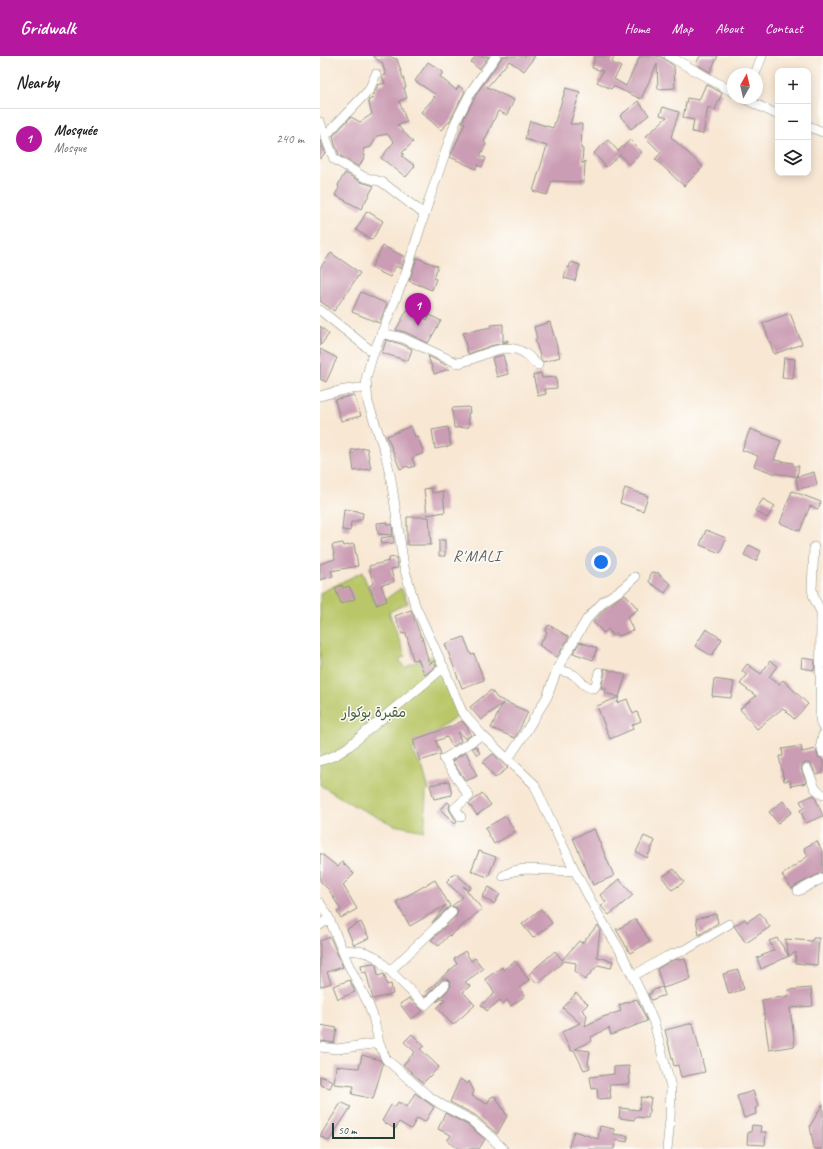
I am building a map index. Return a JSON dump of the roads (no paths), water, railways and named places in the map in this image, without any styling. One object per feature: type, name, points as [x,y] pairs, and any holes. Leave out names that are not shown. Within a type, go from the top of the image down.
[{"type":"street","points":[[496,56],[472,90],[456,121],[424,214],[406,273],[374,353],[366,379],[368,404],[385,452],[391,479],[404,567],[415,605],[444,667],[462,712],[482,735],[534,784],[575,871],[633,976],[654,1023],[671,1086],[667,1149]]},
{"type":"street","points":[[669,56],[727,89]]},
{"type":"street","points":[[757,68],[762,56]]},
{"type":"street","points":[[325,136],[369,90],[376,74]]},
{"type":"street","points":[[755,104],[775,114]]},
{"type":"street","points":[[320,122],[334,159],[364,177],[382,182],[424,214]]},
{"type":"street","points":[[811,127],[823,132]]},
{"type":"street","points":[[320,310],[374,353]]},
{"type":"street","points":[[382,333],[403,338],[457,363],[505,348],[526,354],[538,365]]},
{"type":"street","points":[[320,396],[344,389],[367,388]]},
{"type":"street","points":[[814,547],[812,589],[814,598],[822,612],[820,717],[823,728]]},
{"type":"street","points":[[508,759],[547,697],[558,670],[587,619],[604,602],[635,577]]},
{"type":"street","points":[[320,761],[336,755],[348,747],[444,667]]},
{"type":"street","points":[[558,670],[575,676],[589,688],[594,688],[596,685],[599,672]]},
{"type":"street","points":[[461,817],[455,808],[469,796],[444,759],[482,735]]},
{"type":"street","points":[[823,735],[821,743],[823,753]]},
{"type":"street","points":[[807,769],[815,788],[823,795]]},
{"type":"street","points":[[502,876],[513,871],[525,869],[575,871]]},
{"type":"street","points":[[798,891],[823,878]]},
{"type":"street","points":[[320,903],[329,918],[348,964],[373,1016],[379,1043],[386,1059],[427,1095],[442,1105],[471,1120],[503,1149]]},
{"type":"street","points":[[390,971],[452,912]]},
{"type":"street","points":[[320,925],[329,918]]},
{"type":"street","points":[[633,976],[666,957],[687,949],[729,924]]},
{"type":"street","points":[[342,950],[360,951],[376,957],[425,1005],[445,985]]},
{"type":"street","points":[[320,1047],[337,1049],[379,1043]]},
{"type":"place","name":"Mosquée","points":[[418,326]]},
{"type":"district","name":"R'MALI","points":[[477,555]]},
{"type":"park label","name":"مقبرة بوكوار","points":[[374,712]]}]
